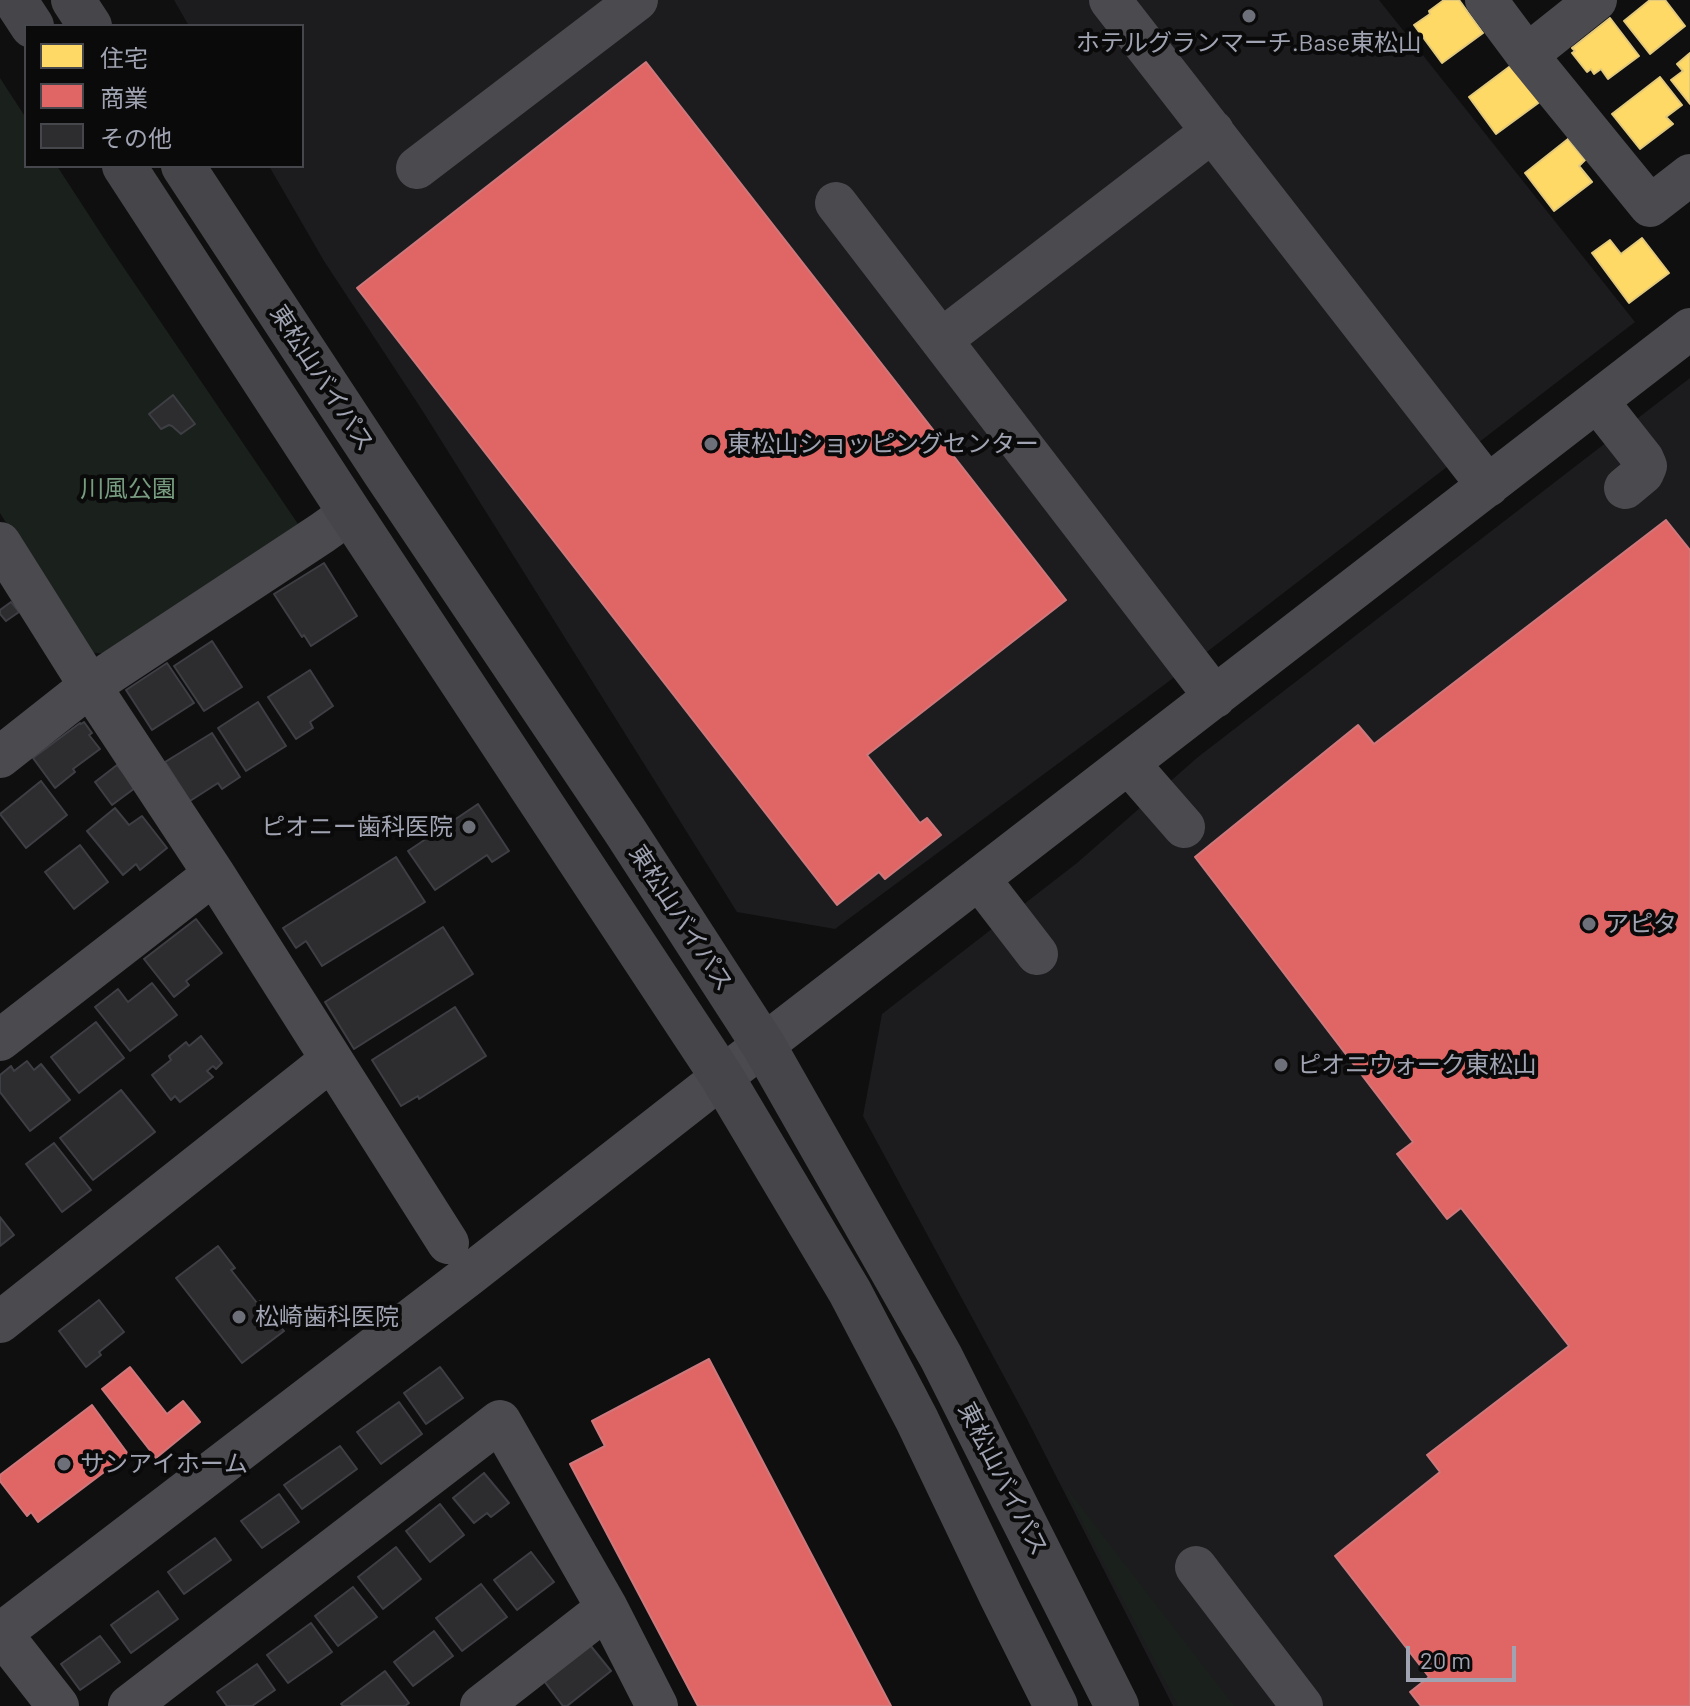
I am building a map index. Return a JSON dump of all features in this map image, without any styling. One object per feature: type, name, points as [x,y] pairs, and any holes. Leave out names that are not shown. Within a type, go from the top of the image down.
[{"type":"highway","points":[[15,0],[31,24]]},
{"type":"highway","points":[[73,0],[89,24]]},
{"type":"highway","name":"東松山バイパス","points":[[125,168],[722,1077],[856,1305],[917,1420],[1056,1706]]},
{"type":"highway","name":"東松山バイパス","points":[[184,168],[625,831],[764,1046],[941,1357],[1117,1706]]},
{"type":"street","points":[[417,168],[637,0]]},
{"type":"street","points":[[1110,0],[1488,486]]},
{"type":"street","points":[[1486,0],[1650,206],[1690,175]]},
{"type":"street","points":[[1527,55],[1596,0]]},
{"type":"street","points":[[941,340],[1213,131]]},
{"type":"street","points":[[836,203],[1207,686]]},
{"type":"street","points":[[58,1706],[0,1633],[457,1285],[1129,764],[1207,686],[1488,486],[1690,329]]},
{"type":"street","points":[[1598,402],[1646,466],[1643,473],[1625,488]]},
{"type":"street","points":[[0,757],[90,686],[350,513]]},
{"type":"street","points":[[0,543],[448,1243]]},
{"type":"street","points":[[1129,764],[1184,827]]},
{"type":"street","points":[[0,1040],[214,874]]},
{"type":"street","points":[[980,880],[1037,954]]},
{"type":"street","points":[[0,1322],[331,1060]]},
{"type":"street","points":[[129,1706],[500,1421],[607,1608],[657,1706]]},
{"type":"street","points":[[1196,1567],[1302,1706]]},
{"type":"street","points":[[481,1706],[607,1608]]},
{"type":"shaded area","points":[[174,0],[1379,0],[1635,322],[1164,685],[835,929],[737,912],[422,410],[324,261],[270,168],[304,168],[304,24],[188,24]]},
{"type":"shaded area","name":"ピオニウォーク東松山","points":[[1690,378],[1690,1706],[1173,1706],[1026,1417],[863,1116],[882,1014],[1077,863],[1198,757]]},
{"type":"green space","name":"川風公園","points":[[0,78],[24,115],[24,168],[58,168],[298,524],[107,654],[87,652],[0,513]]},
{"type":"green space","points":[[1063,1484],[1234,1706],[1178,1706]]},
{"type":"building: 住宅","points":[[1444,0],[1459,0],[1483,33],[1442,63],[1414,25]]},
{"type":"building: 住宅","points":[[1650,0],[1665,0],[1685,26],[1650,54],[1624,21]]},
{"type":"building: 住宅","points":[[1610,18],[1639,56],[1608,79],[1601,69],[1594,74],[1591,69],[1587,72],[1572,53],[1575,51],[1572,48]]},
{"type":"building: 住宅","points":[[1690,53],[1690,104],[1671,80],[1683,71],[1677,64]]},
{"type":"building: 住宅","points":[[1513,64],[1541,101],[1496,134],[1469,97]]},
{"type":"building: 住宅","points":[[1660,77],[1682,105],[1666,117],[1673,124],[1640,149],[1612,114]]},
{"type":"building: 住宅","points":[[1568,139],[1585,160],[1579,166],[1592,182],[1554,211],[1525,173]]},
{"type":"building: 住宅","points":[[1642,238],[1669,273],[1629,303],[1592,253],[1610,240],[1621,254]]},
{"type":"building: 商業","name":"東松山ショッピングセンター","points":[[646,62],[1066,600],[867,755],[920,823],[927,818],[941,835],[885,879],[879,872],[837,905],[357,288]]},
{"type":"building: 商業","points":[[1666,520],[1690,550],[1690,1706],[1421,1706],[1410,1692],[1429,1677],[1335,1556],[1440,1472],[1427,1455],[1569,1346],[1461,1208],[1447,1219],[1397,1154],[1413,1142],[1195,857],[1358,725],[1374,744]]},
{"type":"building: 商業","points":[[709,1359],[891,1706],[698,1706],[570,1464],[605,1446],[592,1421]]},
{"type":"building: 商業","points":[[130,1367],[167,1414],[183,1401],[200,1422],[156,1458],[102,1389]]},
{"type":"building: 商業","name":"サンアイホーム","points":[[92,1405],[128,1454],[38,1522],[31,1512],[27,1516],[0,1481],[0,1475]]},
{"type":"building: その他","points":[[173,395],[195,424],[181,434],[169,425],[161,429],[149,414]]},
{"type":"building: その他","points":[[324,563],[357,616],[311,646],[274,594]]},
{"type":"building: その他","points":[[11,602],[19,612],[6,621],[0,610]]},
{"type":"building: その他","points":[[212,641],[242,687],[204,711],[174,666]]},
{"type":"building: その他","points":[[167,663],[194,703],[152,730],[126,690]]},
{"type":"building: その他","points":[[310,670],[333,706],[310,722],[313,728],[296,739],[268,697]]},
{"type":"building: その他","points":[[258,702],[286,746],[246,771],[218,728]]},
{"type":"building: その他","points":[[84,722],[100,749],[73,769],[75,772],[55,788],[33,758]]},
{"type":"building: その他","points":[[212,733],[240,777],[222,789],[218,783],[190,801],[165,762]]},
{"type":"building: その他","points":[[117,765],[135,788],[112,805],[95,782]]},
{"type":"building: その他","points":[[41,781],[67,815],[26,848],[0,814]]},
{"type":"building: その他","name":"ピオニー歯科医院","points":[[478,804],[509,851],[492,862],[487,855],[435,890],[408,851]]},
{"type":"building: その他","points":[[115,808],[129,825],[142,816],[167,848],[140,870],[136,864],[123,875],[87,831]]},
{"type":"building: その他","points":[[80,845],[108,882],[74,909],[45,872]]},
{"type":"building: その他","points":[[396,857],[425,902],[322,966],[306,941],[296,948],[283,928]]},
{"type":"building: その他","points":[[196,919],[222,953],[186,981],[189,985],[174,997],[144,959]]},
{"type":"building: その他","points":[[443,927],[473,974],[354,1049],[325,1002]]},
{"type":"building: その他","points":[[152,983],[177,1015],[130,1051],[95,1007],[118,989],[128,1002]]},
{"type":"building: その他","points":[[455,1007],[486,1056],[419,1099],[418,1096],[401,1106],[372,1060]]},
{"type":"building: その他","points":[[96,1022],[124,1058],[79,1093],[51,1057]]},
{"type":"building: その他","points":[[201,1036],[222,1063],[216,1069],[213,1066],[207,1071],[213,1077],[180,1102],[175,1096],[171,1100],[152,1075],[171,1060],[169,1056],[186,1042],[189,1046]]},
{"type":"building: その他","points":[[27,1061],[34,1070],[41,1064],[70,1100],[30,1131],[0,1092],[0,1075],[11,1066],[14,1071]]},
{"type":"building: その他","points":[[121,1090],[155,1132],[93,1180],[60,1138]]},
{"type":"building: その他","points":[[54,1143],[91,1190],[62,1212],[26,1164]]},
{"type":"building: その他","points":[[0,1217],[14,1235],[0,1246]]},
{"type":"building: その他","name":"松崎歯科医院","points":[[218,1246],[235,1268],[231,1270],[284,1331],[242,1363],[176,1278]]},
{"type":"building: その他","points":[[99,1300],[124,1332],[86,1367],[59,1331]]},
{"type":"building: その他","points":[[440,1367],[463,1398],[426,1424],[404,1393]]},
{"type":"building: その他","points":[[399,1402],[422,1434],[381,1464],[357,1432]]},
{"type":"building: その他","points":[[340,1446],[357,1469],[302,1509],[284,1485]]},
{"type":"building: その他","points":[[484,1473],[509,1503],[491,1517],[487,1513],[474,1523],[453,1498]]},
{"type":"building: その他","points":[[279,1494],[299,1522],[262,1548],[241,1521]]},
{"type":"building: その他","points":[[440,1504],[464,1535],[430,1562],[406,1531]]},
{"type":"building: その他","points":[[215,1538],[231,1560],[184,1594],[168,1572]]},
{"type":"building: その他","points":[[396,1547],[421,1579],[383,1609],[358,1577]]},
{"type":"building: その他","points":[[531,1552],[554,1582],[517,1610],[494,1580]]},
{"type":"building: その他","points":[[481,1584],[507,1617],[462,1651],[436,1618]]},
{"type":"building: その他","points":[[353,1587],[377,1617],[338,1646],[315,1616]]},
{"type":"building: その他","points":[[158,1591],[178,1619],[131,1653],[111,1625]]},
{"type":"building: その他","points":[[311,1623],[332,1652],[288,1683],[267,1655]]},
{"type":"building: その他","points":[[434,1631],[453,1656],[413,1686],[394,1662]]},
{"type":"building: その他","points":[[100,1636],[120,1662],[80,1690],[61,1664]]},
{"type":"building: その他","points":[[590,1645],[611,1671],[563,1706],[544,1681]]},
{"type":"building: その他","points":[[257,1664],[275,1690],[252,1706],[227,1706],[217,1692]]},
{"type":"building: その他","points":[[385,1671],[409,1703],[405,1706],[341,1704]]},
{"type":"place","name":"ホテルグランマーチ.Base東松山","points":[[1249,16]]},
{"type":"place","name":"東松山ショッピングセンター","points":[[711,444]]},
{"type":"place","name":"ピオニー歯科医院","points":[[469,827]]},
{"type":"place","name":"アピタ","points":[[1589,924]]},
{"type":"place","name":"ピオニウォーク東松山","points":[[1281,1065]]},
{"type":"place","name":"松崎歯科医院","points":[[239,1317]]},
{"type":"place","name":"サンアイホーム","points":[[64,1464]]}]
